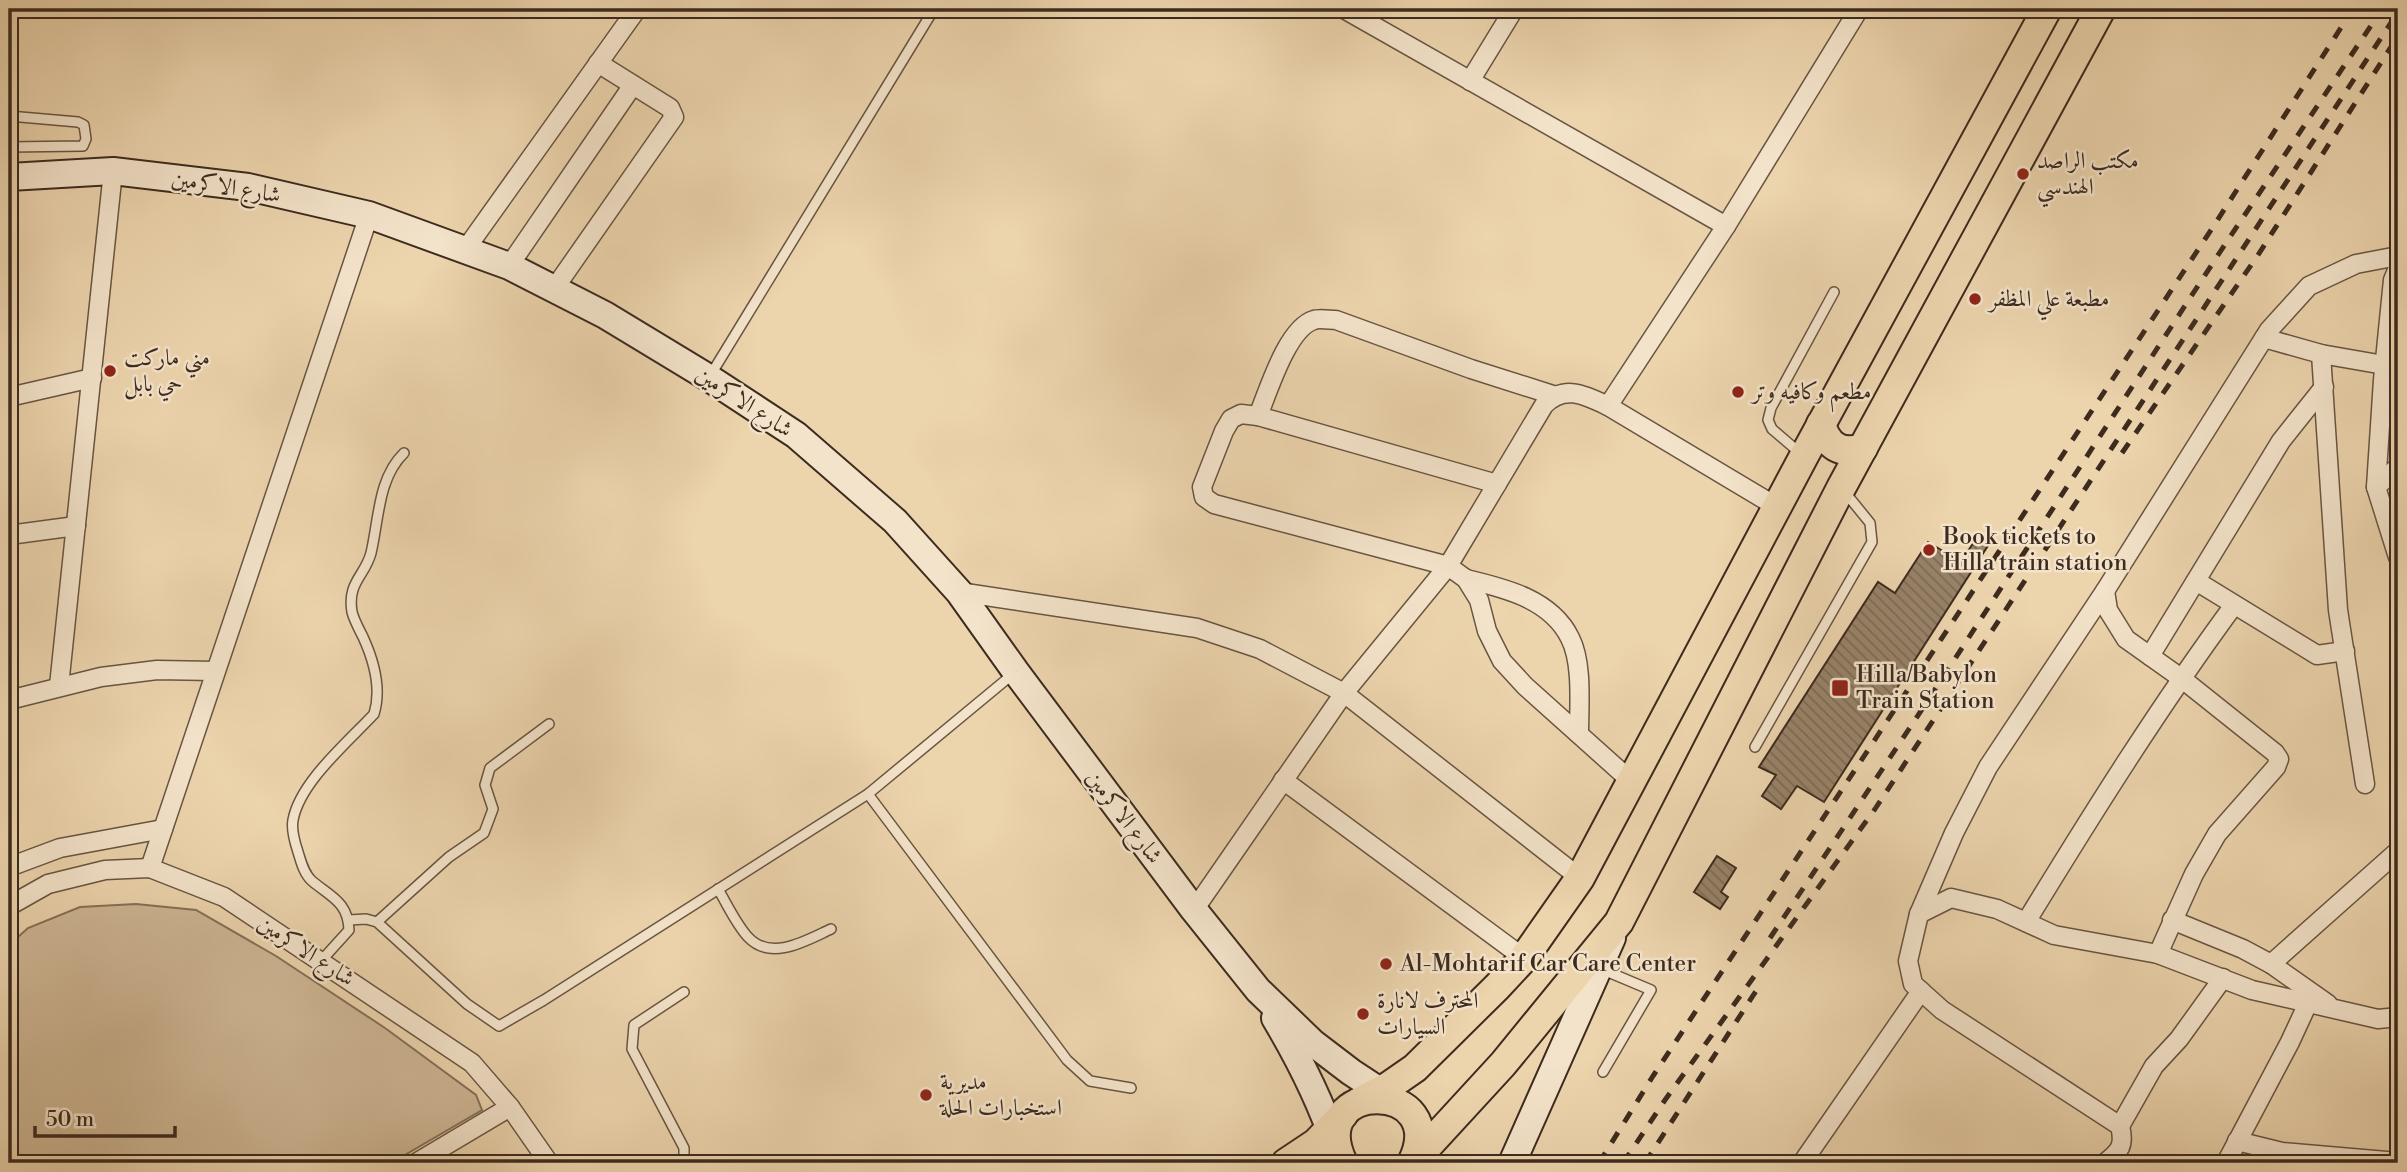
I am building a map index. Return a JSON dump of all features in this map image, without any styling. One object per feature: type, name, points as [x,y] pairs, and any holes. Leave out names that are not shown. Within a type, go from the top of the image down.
[{"type":"main road","points":[[1286,1163],[1357,1122],[1415,1068],[1524,958],[1580,878],[1821,424],[2047,9]]},
{"type":"main road","points":[[1412,1163],[1503,1064],[1619,922],[1841,488],[2101,9]]},
{"type":"main road","points":[[1821,424],[1827,440],[1837,448],[1853,451],[1863,448]]},
{"type":"main road","points":[[1782,498],[1795,486],[1812,489],[1821,498],[1828,515]]},
{"type":"main road","points":[[1357,1122],[1411,1114],[1417,1125],[1419,1138],[1418,1152],[1412,1163]]},
{"type":"street","points":[[465,250],[637,9]]},
{"type":"street","points":[[1344,9],[1726,226]]},
{"type":"street","points":[[1470,81],[1514,9]]},
{"type":"street","points":[[1608,406],[1726,226],[1859,9]]},
{"type":"street","points":[[554,289],[674,117],[670,108],[598,63]]},
{"type":"street","points":[[509,266],[633,85]]},
{"type":"street","points":[[59,686],[113,172]]},
{"type":"street","name":"شارع الاكرمين","points":[[9,177],[113,172],[248,187],[369,215],[509,266],[605,315],[796,435],[895,521],[959,592],[1194,910],[1258,989],[1313,1043],[1357,1122]]},
{"type":"street","points":[[150,868],[369,215]]},
{"type":"street","points":[[2120,1126],[1942,1010],[1913,984],[1908,961],[1919,914],[1954,833],[1988,767],[2105,590],[2264,338],[2309,286],[2356,264],[2398,256]]},
{"type":"street","points":[[2398,268],[2393,280],[2384,365],[2376,487],[2398,557]]},
{"type":"street","points":[[1258,416],[1287,347],[1300,329],[1314,319],[1336,320],[1553,396],[1567,393],[1587,397],[1782,498]]},
{"type":"street","points":[[2264,338],[2321,354],[2384,365]]},
{"type":"street","points":[[2321,354],[2338,610],[2365,784]]},
{"type":"street","points":[[9,397],[92,378]]},
{"type":"street","points":[[2150,656],[2281,441],[2324,387]]},
{"type":"street","points":[[1194,910],[1344,692],[1448,566],[1544,405],[1553,396]]},
{"type":"street","points":[[1497,484],[1258,416],[1241,414],[1231,419],[1224,430],[1202,487],[1204,498],[1214,504],[1448,566],[1466,579],[1507,589],[1556,617],[1571,639],[1578,675],[1579,734]]},
{"type":"street","points":[[2376,487],[2398,467]]},
{"type":"street","points":[[9,535],[76,526]]},
{"type":"street","points":[[1466,579],[1479,600],[1487,631],[1502,661],[1525,686],[1631,781]]},
{"type":"street","points":[[2196,581],[2317,655],[2345,652]]},
{"type":"street","points":[[2105,590],[2108,610],[2126,639],[2181,678],[2275,753],[2280,760],[2277,767],[2217,834],[2194,874],[2158,954]]},
{"type":"street","points":[[959,592],[1197,628],[1260,649],[1344,692],[1580,878]]},
{"type":"street","points":[[2026,922],[2109,786],[2181,678],[2234,605]]},
{"type":"street","points":[[9,699],[101,677],[157,670],[215,671]]},
{"type":"street","points":[[1283,780],[1524,958]]},
{"type":"street","points":[[9,867],[60,848],[163,829]]},
{"type":"street","points":[[2270,964],[2398,851]]},
{"type":"street","name":"شارع الاكرمين","points":[[9,906],[48,884],[105,870],[150,868],[224,897],[472,1063],[510,1107],[549,1163]]},
{"type":"street","points":[[1919,914],[1951,898],[1997,909],[2054,935],[2158,954],[2252,990],[2378,1018],[2398,1017]]},
{"type":"street","points":[[2172,920],[2243,949],[2337,1009]]},
{"type":"street","points":[[1512,1163],[1619,922]]},
{"type":"street","points":[[2105,1163],[2118,1153],[2123,1139],[2120,1126],[2154,1066],[2179,1039],[2223,978]]},
{"type":"street","name":"شارع الاكرمين","points":[[1258,989],[1306,1073],[1357,1122]]},
{"type":"street","points":[[1802,1163],[1921,990]]},
{"type":"street","points":[[2226,1163],[2308,1003]]},
{"type":"street","points":[[416,1163],[510,1107]]},
{"type":"street","points":[[2237,1141],[2282,1152],[2398,1162]]},
{"type":"lane","points":[[709,378],[934,9]]},
{"type":"lane","points":[[9,116],[78,122],[84,125],[86,139],[83,146],[9,147]]},
{"type":"lane","points":[[1804,456],[1772,429],[1768,420],[1771,408],[1834,292]]},
{"type":"lane","points":[[321,961],[349,930],[348,920],[342,904],[309,878],[301,863],[292,823],[298,803],[311,782],[373,714],[379,699],[368,649],[352,614],[351,595],[358,575],[370,556],[381,496],[398,459],[404,453]]},
{"type":"lane","points":[[1755,747],[1872,542],[1870,523],[1841,488]]},
{"type":"lane","points":[[348,920],[366,919],[377,922],[467,1004],[499,1026],[869,794],[1016,672]]},
{"type":"lane","points":[[377,922],[449,857],[484,833],[493,810],[485,785],[490,768],[549,723]]},
{"type":"lane","points":[[869,794],[1067,1060],[1090,1081],[1131,1088]]},
{"type":"lane","points":[[718,890],[748,938],[763,946],[779,949],[798,944],[831,929]]},
{"type":"lane","points":[[1599,968],[1651,990],[1603,1072]]},
{"type":"lane","points":[[684,992],[634,1025],[632,1038],[632,1049],[684,1148],[684,1163]]},
{"type":"shaded area","points":[[136,904],[196,910],[276,956],[385,1028],[476,1095],[482,1110],[391,1163],[9,1163],[9,945],[28,928],[80,907]]},
{"type":"building","points":[[1977,537],[1989,544],[1824,802],[1797,786],[1781,809],[1762,796],[1776,775],[1759,767],[1878,582],[1895,593],[1928,542],[1961,562]]},
{"type":"building","points":[[1717,856],[1736,868],[1721,892],[1728,897],[1720,909],[1694,892]]},
{"type":"railway","points":[[1599,1163],[1653,1076],[2213,227],[2353,9]]},
{"type":"railway","points":[[1770,938],[2382,9]]},
{"type":"railway","points":[[1623,1163],[1665,1100],[1875,809],[2398,12]]},
{"type":"railway","points":[[2122,453],[2258,255],[2398,36]]},
{"type":"railway","points":[[1645,1163],[1756,991]]},
{"type":"place","name":"مكتب الراصد الهندسي","points":[[2023,174]]},
{"type":"place","name":"مطبعة علي المظفر","points":[[1975,299]]},
{"type":"place","name":"مني ماركت حي بابل","points":[[110,371]]},
{"type":"place","name":"مطعم وكافيه وتر","points":[[1738,392]]},
{"type":"place","name":"Book tickets to Hilla train station","points":[[1929,550]]},
{"type":"place","name":"Hilla/Babylon Train Station","points":[[1840,688]]},
{"type":"place","name":"Al-Mohtarif Car Care Center","points":[[1386,964]]},
{"type":"place","name":"المحترف لانارة السيارات","points":[[1363,1014]]},
{"type":"place","name":"مديرية استخبارات الحلة","points":[[926,1095]]}]
